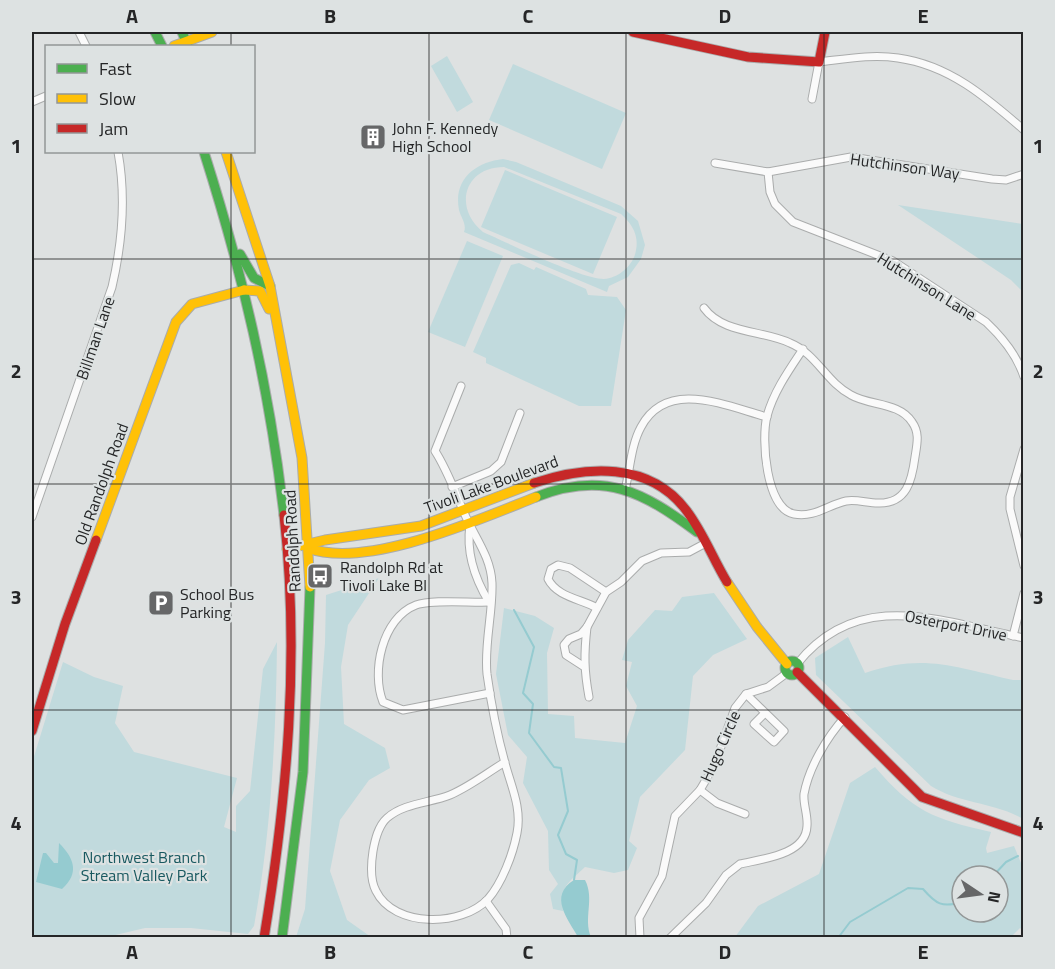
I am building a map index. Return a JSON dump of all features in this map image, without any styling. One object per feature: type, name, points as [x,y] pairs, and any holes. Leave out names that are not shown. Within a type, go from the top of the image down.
[{"type":"street","points":[[182,32],[187,44],[212,32]]},
{"type":"street","points":[[633,32],[757,61],[819,62],[896,58],[935,68],[970,85],[1023,130]]},
{"type":"street","points":[[812,99],[825,32]]},
{"type":"street","name":"Billman Lane","points":[[32,517],[112,287],[118,261],[122,212],[118,153]]},
{"type":"street","name":"Randolph Road","points":[[204,153],[228,226],[271,416],[287,549],[291,602],[286,777],[277,865],[264,938]]},
{"type":"street","name":"Randolph Road","points":[[226,153],[270,286],[302,458],[310,621],[303,772],[295,850],[282,938]]},
{"type":"street","name":"Hutchinson Way","points":[[715,163],[768,172],[851,157],[1006,180],[1023,174]]},
{"type":"street","name":"Hutchinson Lane","points":[[768,172],[770,192],[775,204],[793,222],[892,261],[986,322],[999,334],[1015,358],[1023,377]]},
{"type":"street","points":[[228,226],[251,277],[258,283],[270,286]]},
{"type":"street","points":[[244,290],[258,289],[264,295],[281,346]]},
{"type":"street","name":"Old Randolph Road","points":[[32,731],[35,706],[180,315],[192,304],[244,290]]},
{"type":"street","points":[[704,308],[710,316],[725,325],[787,341],[803,349],[841,390],[854,397],[895,409],[908,416],[918,436],[909,488],[898,499],[880,504],[845,501],[812,514],[791,514],[773,496],[765,442],[767,417],[780,384],[803,349]]},
{"type":"street","points":[[461,386],[435,451],[479,539],[490,568],[492,584],[489,602],[487,670],[505,762],[516,798],[518,832],[510,859],[486,901],[466,913],[445,920],[409,916],[387,904],[378,896],[372,876],[372,859],[379,831],[387,818],[412,805],[452,794],[505,762]]},
{"type":"street","points":[[625,490],[641,427],[664,402],[694,398],[767,417]]},
{"type":"street","points":[[452,487],[491,471],[501,462],[520,413]]},
{"type":"street","points":[[1023,449],[1010,498],[1010,509],[1023,566]]},
{"type":"street","name":"Tivoli Lake Boulevard","points":[[308,548],[320,541],[431,523],[566,471],[595,468],[629,474],[658,486],[676,499],[693,518],[697,532],[757,629],[792,668],[845,717],[922,796],[948,810],[999,822],[1023,833]]},
{"type":"street","name":"Tivoli Lake Boulevard","points":[[287,549],[308,548],[321,554],[369,551],[435,537],[566,487],[588,484],[625,490],[658,502],[697,532]]},
{"type":"street","points":[[470,525],[467,541],[472,564],[478,585],[489,602]]},
{"type":"street","points":[[583,666],[566,655],[564,645],[569,639],[581,634],[587,627],[606,592],[650,556],[661,553],[689,552],[704,544]]},
{"type":"street","points":[[597,608],[551,585],[548,579],[551,569],[558,565],[570,568],[606,592]]},
{"type":"street","points":[[1013,636],[1023,592]]},
{"type":"street","points":[[489,602],[432,602],[416,605],[403,613],[393,625],[382,652],[379,693],[383,702],[392,708],[403,710],[424,708],[490,693]]},
{"type":"street","name":"Osterport Drive","points":[[792,668],[820,639],[837,629],[884,615],[920,615],[1023,638]]},
{"type":"street","points":[[587,627],[583,666],[589,697]]},
{"type":"street","name":"Hugo Circle","points":[[640,938],[639,918],[662,876],[675,816],[700,790],[714,766],[735,708],[746,694],[768,687],[792,668]]},
{"type":"street","points":[[746,694],[764,714]]},
{"type":"street","points":[[670,938],[706,903],[734,868],[740,864],[788,852],[802,840],[808,828],[804,797],[807,781],[829,738],[845,717]]},
{"type":"street","points":[[700,790],[717,803],[745,814]]},
{"type":"street","points":[[486,901],[499,917],[509,937]]},
{"type":"green space","points":[[447,56],[473,102],[457,112],[431,66]]},
{"type":"green space","points":[[513,64],[626,113],[602,169],[489,120]]},
{"type":"green space","points":[[503,159],[516,162],[621,206],[638,221],[645,245],[641,259],[628,277],[609,286],[607,292],[464,232],[458,199],[463,181],[476,168]],"holes":[[[504,167],[621,214],[635,235],[637,245],[635,256],[629,266],[620,273],[604,279],[562,267],[483,232],[468,212],[467,190],[480,174],[490,169]]]},
{"type":"green space","points":[[505,170],[617,217],[593,274],[481,227]]},
{"type":"green space","points":[[898,205],[1023,224],[1023,292],[1011,280]]},
{"type":"green space","points":[[467,241],[503,256],[465,347],[428,332]]},
{"type":"green space","points":[[519,263],[534,270],[536,267],[586,289],[588,295],[617,297],[626,310],[611,406],[579,406],[486,363],[486,358],[473,352],[511,265]]},
{"type":"green space","points":[[379,578],[348,625],[341,667],[344,724],[385,748],[390,768],[369,780],[340,820],[330,871],[347,920],[371,937],[296,937],[305,909],[325,643],[326,595]]},
{"type":"green space","points":[[714,593],[747,639],[713,655],[693,676],[685,750],[640,797],[629,841],[637,848],[628,870],[614,873],[585,867],[564,890],[563,911],[553,909],[550,894],[558,884],[549,870],[548,831],[523,783],[527,757],[508,735],[496,674],[504,608],[535,616],[554,628],[547,653],[548,714],[574,716],[575,738],[625,743],[637,706],[626,686],[632,662],[622,660],[628,640],[655,610],[672,611],[682,597]]},
{"type":"green space","points":[[848,637],[865,673],[886,667],[922,663],[939,664],[1013,680],[1023,680],[1023,819],[1000,809],[942,792],[931,786],[816,675],[815,658]]},
{"type":"green space","name":"Northwest Branch Stream Valley Park","points":[[277,642],[274,749],[265,855],[254,926],[248,934],[191,928],[145,928],[107,937],[32,938],[32,763],[63,662],[94,677],[123,686],[115,723],[134,752],[237,778],[224,827],[236,832],[236,806],[250,791],[263,669]]},
{"type":"green space","points":[[875,767],[901,794],[926,811],[954,823],[991,832],[986,848],[987,853],[1014,846],[1023,868],[1023,931],[1020,928],[1010,938],[735,937],[758,906],[819,874],[850,783]]},
{"type":"water","points":[[59,843],[68,854],[73,866],[71,877],[62,889],[36,882],[43,853],[46,853],[54,863],[58,863]]},
{"type":"water","points":[[574,880],[585,880],[588,887],[588,923],[591,937],[578,937],[562,908],[562,893],[566,886]]},
{"type":"waterway","points":[[514,610],[534,647],[523,693],[533,704],[529,733],[554,767],[561,768],[568,811],[558,835],[566,854],[577,860],[574,880]]},
{"type":"waterway","points":[[1004,864],[1018,856]]},
{"type":"waterway","points":[[838,938],[850,922],[908,888],[923,889],[940,903],[950,905]]},
{"type":"traffic: fast","points":[[155,32],[162,45]]},
{"type":"traffic: fast","points":[[182,32],[188,45]]},
{"type":"traffic: fast","points":[[204,153],[231,242],[253,331],[271,421],[284,515]]},
{"type":"traffic: fast","points":[[240,254],[254,278],[270,286]]},
{"type":"traffic: fast","points":[[536,497],[582,485],[622,489],[659,506],[697,532]]},
{"type":"traffic: fast","points":[[282,938],[303,772],[310,587]]},
{"type":"traffic: fast","points":[[792,661],[797,663],[799,668],[797,673],[792,675],[787,673],[785,668],[787,663],[792,661]]},
{"type":"traffic: slow","points":[[177,45],[212,32]]},
{"type":"traffic: slow","points":[[226,153],[270,286],[302,458],[310,587]]},
{"type":"traffic: slow","points":[[96,540],[176,322],[192,304],[244,290]]},
{"type":"traffic: slow","points":[[244,290],[260,291],[269,309]]},
{"type":"traffic: slow","points":[[287,549],[325,540],[421,526],[534,483]]},
{"type":"traffic: slow","points":[[308,548],[332,553],[360,552],[391,547],[455,529],[536,497]]},
{"type":"traffic: slow","points":[[727,582],[757,627],[787,664]]},
{"type":"traffic: jam","points":[[633,32],[748,57],[819,62],[825,32]]},
{"type":"traffic: jam","points":[[534,483],[574,473],[595,471],[635,475],[654,483],[671,494],[686,510],[698,527],[727,582]]},
{"type":"traffic: jam","points":[[264,938],[279,833],[289,727],[291,621],[284,515]]},
{"type":"traffic: jam","points":[[32,731],[65,624],[96,540]]},
{"type":"traffic: jam","points":[[797,672],[922,797],[1024,833]]},
{"type":"place","name":"John F. Kennedy High School","points":[[373,137]]},
{"type":"place","name":"Randolph Rd at Tivoli Lake Bl","points":[[320,576]]},
{"type":"place","name":"School Bus Parking","points":[[161,603]]}]
